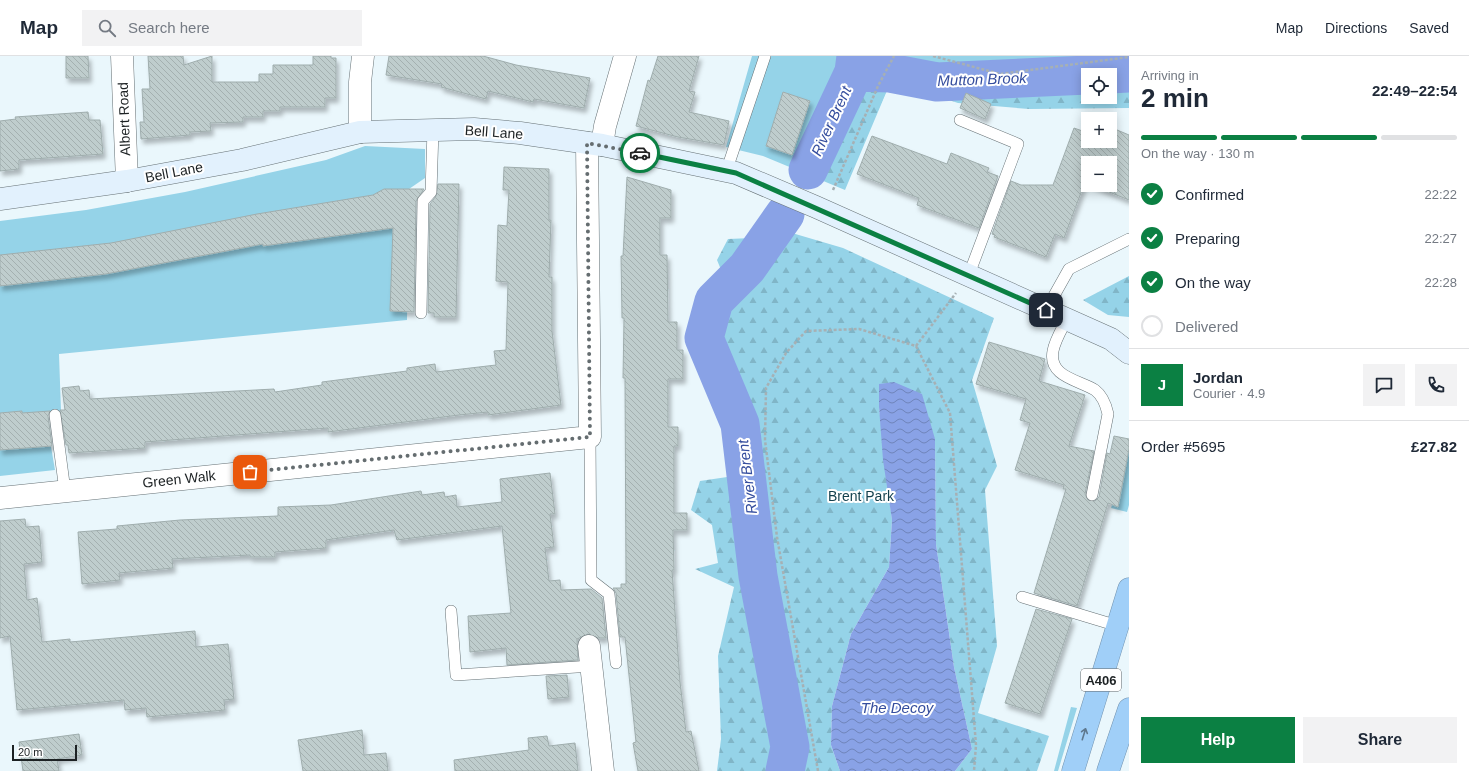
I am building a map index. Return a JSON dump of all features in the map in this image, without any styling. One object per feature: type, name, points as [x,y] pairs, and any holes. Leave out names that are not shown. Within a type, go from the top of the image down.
[{"type":"highway","name":"A406","points":[[1073,771],[1129,589]]},
{"type":"highway","name":"A406","points":[[1108,771],[1129,709]]},
{"type":"street","name":"Albert Road","points":[[122,56],[127,181]]},
{"type":"street","points":[[360,132],[359,102],[363,56]]},
{"type":"street","points":[[590,437],[594,144],[605,126],[625,56]]},
{"type":"street","name":"Bell Lane","points":[[0,199],[127,181],[242,160],[360,132],[474,130],[520,133],[594,144],[736,173],[816,207],[962,285],[1046,310],[1066,319],[1120,338],[1129,353]]},
{"type":"street","name":"Green Walk","points":[[0,498],[590,437]]},
{"type":"street","points":[[590,656],[603,771]]},
{"type":"lane","points":[[726,172],[765,56]]},
{"type":"lane","points":[[960,120],[1018,144],[962,285]]},
{"type":"lane","points":[[421,313],[423,201],[431,192],[433,130]]},
{"type":"lane","points":[[1046,310],[1070,269],[1129,239]]},
{"type":"lane","points":[[1066,319],[1053,350],[1052,358],[1060,372],[1067,378],[1094,390],[1106,405],[1108,414],[1092,495]]},
{"type":"lane","points":[[55,414],[65,491]]},
{"type":"lane","points":[[590,437],[591,580],[609,594],[616,663]]},
{"type":"lane","points":[[1022,597],[1118,626]]},
{"type":"lane","points":[[451,611],[456,675],[590,656]]},
{"type":"path","points":[[833,190],[878,86],[894,56]]},
{"type":"path","points":[[933,56],[1000,74],[1129,57]]},
{"type":"path","points":[[916,346],[962,285]]},
{"type":"path","points":[[818,771],[777,538],[765,440],[766,388],[786,353],[806,331],[859,329],[916,346],[950,414],[976,745],[974,771]]},
{"type":"green space","points":[[752,56],[1129,56],[1129,86],[1117,79],[1117,68],[1081,68],[1081,76],[955,96],[891,81],[845,190],[763,156],[726,147]]},
{"type":"green space","points":[[843,56],[907,56],[905,68],[939,67],[972,79],[1049,81],[1081,71],[1081,104],[1117,104],[1117,68],[1092,68],[1129,57],[1129,108],[1029,109],[958,103],[891,81],[844,186],[800,167],[795,157]]},
{"type":"green space","points":[[365,146],[425,149],[425,178],[409,189],[407,320],[59,354],[61,411],[45,412],[55,470],[0,476],[0,221],[86,210],[185,192],[326,160]]},
{"type":"green space","name":"Brent Park","points":[[775,228],[843,248],[994,318],[972,380],[997,466],[985,490],[997,646],[978,713],[1049,736],[1037,771],[955,771],[972,749],[954,667],[936,544],[935,439],[879,407],[892,520],[889,567],[851,634],[832,706],[831,745],[840,771],[717,771],[721,739],[718,656],[734,587],[695,569],[718,563],[712,525],[691,510],[700,481],[734,476],[740,441],[707,334],[724,277],[717,260],[728,239],[752,238]]},
{"type":"green space","points":[[1129,276],[1129,317],[1108,315],[1083,300]]},
{"type":"green space","points":[[1129,444],[1129,505],[1127,512],[1111,508],[1125,469]]},
{"type":"green space","points":[[1071,707],[1077,708],[1058,771],[1054,771]]},
{"type":"water","name":"The Decoy","points":[[894,382],[922,394],[935,439],[936,544],[954,667],[972,749],[955,771],[840,771],[831,745],[832,706],[851,634],[889,567],[892,520],[883,460],[879,407],[879,384]]},
{"type":"building","points":[[66,56],[88,56],[89,78],[66,78]]},
{"type":"building","points":[[148,56],[183,56],[184,65],[212,56],[212,82],[259,82],[259,74],[273,74],[273,65],[313,65],[313,56],[331,56],[331,58],[336,58],[336,98],[325,98],[325,107],[280,107],[280,111],[263,111],[263,117],[243,117],[243,122],[210,123],[211,131],[190,132],[190,135],[141,139],[140,122],[144,122],[142,89],[150,89]]},
{"type":"building","points":[[389,56],[483,56],[516,65],[590,78],[584,108],[534,99],[533,102],[488,91],[486,99],[441,87],[442,84],[386,75]]},
{"type":"building","points":[[658,56],[699,56],[689,91],[695,92],[689,112],[729,121],[724,145],[678,137],[636,126],[648,80],[650,81]]},
{"type":"building","points":[[783,92],[810,101],[792,155],[766,146]]},
{"type":"building","points":[[966,93],[991,104],[985,119],[960,108]]},
{"type":"building","points":[[88,112],[89,120],[100,120],[103,154],[19,160],[19,169],[0,171],[0,121],[16,119],[15,117]]},
{"type":"building","points":[[1074,128],[1081,130],[1081,148],[1117,148],[1117,130],[1129,135],[1129,200],[1109,192],[1117,192],[1117,156],[1081,156],[1081,192],[1064,238],[1055,234],[1046,257],[994,237],[995,235],[992,234],[1011,181],[1021,185],[1053,185]]},
{"type":"building","points":[[872,136],[947,164],[951,153],[989,168],[987,172],[998,176],[979,228],[917,205],[919,198],[857,174]]},
{"type":"building","points":[[504,167],[549,169],[549,220],[551,220],[549,277],[552,277],[552,331],[561,405],[488,415],[488,412],[459,415],[328,432],[328,428],[145,442],[145,448],[69,453],[68,445],[66,445],[60,410],[65,410],[62,388],[79,386],[80,391],[89,390],[90,399],[274,389],[275,392],[322,385],[322,382],[407,371],[407,368],[435,364],[436,372],[496,365],[494,351],[506,350],[508,282],[496,281],[498,225],[507,226],[509,190],[503,190]]},
{"type":"building","points":[[627,177],[671,190],[671,218],[660,218],[660,255],[667,255],[668,322],[677,322],[677,350],[683,350],[683,379],[668,379],[668,427],[678,427],[678,446],[674,446],[674,513],[687,513],[687,530],[673,530],[674,570],[672,570],[680,682],[686,732],[691,731],[699,771],[638,771],[633,743],[636,742],[625,637],[620,637],[616,593],[613,588],[621,588],[621,584],[626,584],[625,378],[623,378],[624,318],[622,318],[621,256],[623,256]]},
{"type":"building","points":[[438,184],[459,184],[456,317],[434,317],[434,313],[428,313],[430,204],[436,196]]},
{"type":"building","points":[[384,189],[424,189],[416,201],[414,312],[390,311],[393,228],[263,246],[263,244],[106,274],[0,286],[0,255],[111,243],[257,214],[373,195]]},
{"type":"building","points":[[989,342],[1045,359],[1039,381],[1085,395],[1069,446],[1094,451],[1085,494],[1088,500],[1095,501],[1099,497],[1107,453],[1110,454],[1114,436],[1129,439],[1129,449],[1118,507],[1108,503],[1077,606],[1034,593],[1066,489],[1063,489],[1064,485],[1015,470],[1030,423],[1020,420],[1026,399],[976,384]]},
{"type":"building","points":[[22,411],[22,413],[50,411],[48,416],[52,446],[0,450],[0,413]]},
{"type":"building","points":[[550,473],[555,514],[550,514],[554,547],[545,548],[549,581],[560,580],[561,590],[591,589],[602,598],[606,638],[598,638],[588,634],[577,639],[578,660],[507,665],[506,648],[470,652],[468,616],[511,613],[502,526],[397,540],[394,530],[326,540],[326,548],[275,552],[275,557],[250,557],[250,555],[172,559],[173,568],[119,573],[120,580],[82,584],[78,532],[117,529],[117,526],[180,520],[278,516],[278,507],[331,505],[421,491],[422,495],[444,492],[445,497],[456,495],[457,507],[502,502],[500,479]]},
{"type":"building","points":[[25,519],[26,527],[39,526],[42,562],[24,564],[27,600],[37,598],[42,642],[70,639],[70,642],[195,631],[196,647],[228,644],[234,699],[224,700],[225,710],[147,717],[146,708],[125,710],[124,700],[17,710],[10,636],[0,638],[0,521]]},
{"type":"building","points":[[1036,609],[1072,619],[1040,714],[1005,703]]},
{"type":"building","points":[[567,675],[569,697],[548,699],[546,676]]},
{"type":"building","points":[[362,730],[364,755],[386,753],[388,771],[303,771],[298,740]]},
{"type":"building","points":[[79,734],[82,755],[57,759],[59,771],[23,771],[19,742]]},
{"type":"building","points":[[547,736],[549,746],[575,743],[578,771],[455,771],[454,760],[529,750],[528,738]]},
{"type":"waterway","name":"River Brent","points":[[808,170],[854,72],[856,56]]},
{"type":"waterway","name":"Mutton Brook","points":[[854,72],[890,73],[937,82],[1081,75]]},
{"type":"waterway","name":"Mutton Brook","points":[[1117,74],[1129,73]]},
{"type":"waterway","name":"River Brent","points":[[785,214],[747,268],[714,301],[704,338],[740,424],[758,576],[790,747],[785,771]]},
{"type":"way so far","points":[[250,472],[590,437],[587,143],[640,153]]},
{"type":"route","points":[[640,153],[736,173],[816,207],[968,277],[1002,290],[1046,310]]}]
